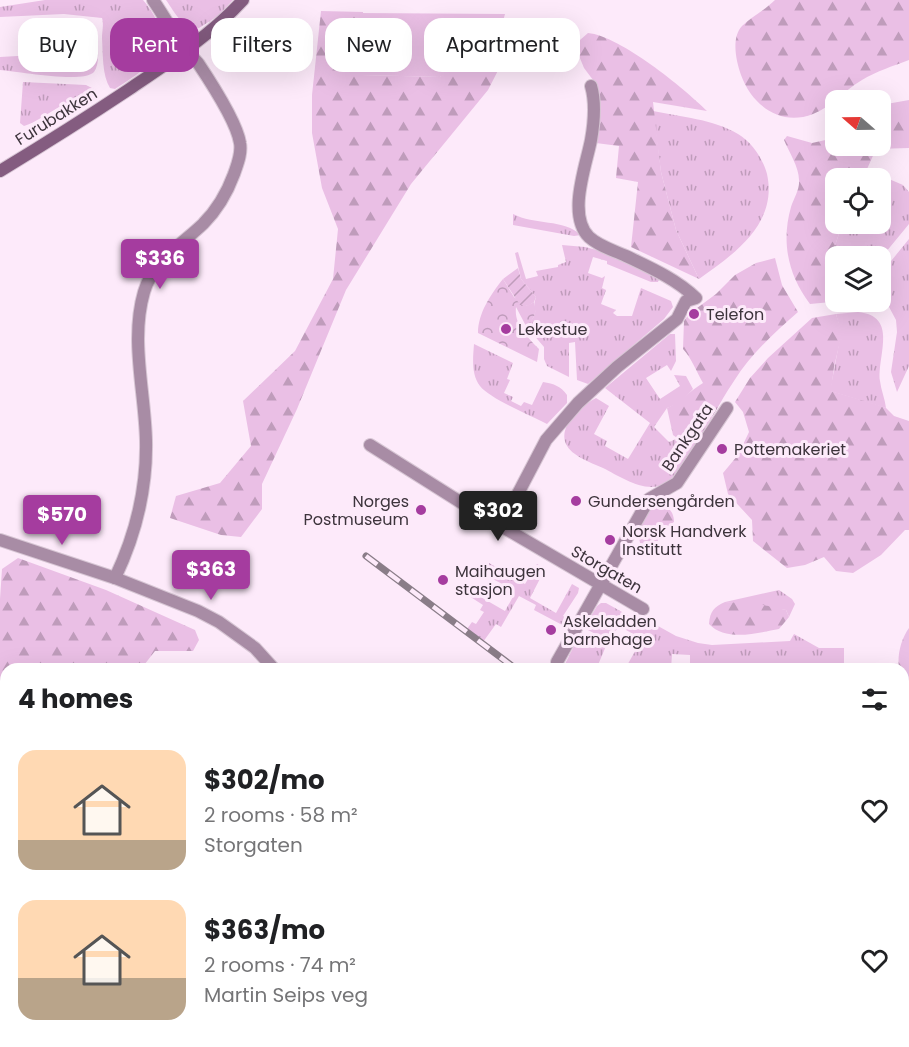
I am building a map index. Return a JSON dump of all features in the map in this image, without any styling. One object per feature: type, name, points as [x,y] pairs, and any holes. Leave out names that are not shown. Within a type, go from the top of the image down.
[{"type":"street","points":[[153,0],[165,18]]},
{"type":"street","name":"Furubakken","points":[[199,39],[243,0]]},
{"type":"street","points":[[115,578],[127,554],[138,518],[145,471],[146,441],[137,332],[138,312],[145,288],[159,263],[204,223],[222,201],[230,186],[241,150],[235,127],[199,65]]},
{"type":"street","name":"Furubakken","points":[[0,171],[154,72]]},
{"type":"street","points":[[501,526],[546,441],[585,397],[617,367],[677,319],[686,301],[696,298],[682,285],[624,255],[601,246],[588,236],[583,228],[578,205],[591,139],[594,102],[591,86]]},
{"type":"street","name":"Bankgata","points":[[557,662],[650,499],[677,483],[727,408]]},
{"type":"street","name":"Storgaten","points":[[370,445],[501,526],[643,609]]},
{"type":"street","points":[[0,540],[167,597],[219,622],[255,648],[269,663]]},
{"type":"green space","points":[[45,0],[143,0],[155,18],[110,18],[110,72],[140,72],[115,89],[110,88],[103,64],[102,18],[64,14],[0,17],[0,7]]},
{"type":"green space","points":[[166,0],[233,0],[218,16],[211,18],[211,20],[199,28],[199,18],[180,18]]},
{"type":"green space","points":[[775,0],[909,0],[909,60],[868,77],[848,90],[825,90],[825,108],[813,114],[789,118],[779,115],[769,111],[752,96],[741,75],[736,50],[736,37],[742,26]]},
{"type":"green space","points":[[321,11],[363,12],[363,18],[325,18],[325,72],[440,77],[447,72],[497,72],[488,90],[411,184],[346,290],[297,409],[262,484],[262,509],[241,537],[221,535],[170,518],[176,496],[220,483],[251,446],[243,401],[295,351],[333,279],[338,229],[322,188],[312,133],[312,95]]},
{"type":"green space","points":[[359,13],[505,14],[504,18],[424,18],[424,72],[451,72],[440,77],[361,75],[361,72],[412,72],[412,18],[359,18]]},
{"type":"green space","points":[[588,33],[617,43],[651,64],[707,111],[653,102],[661,172],[676,230],[699,279],[631,247],[638,182],[616,178],[619,146],[596,143],[596,84],[580,58],[580,40]]},
{"type":"green space","points":[[18,56],[18,72],[94,72],[77,77],[64,77],[49,76],[0,70],[0,57]]},
{"type":"green space","points":[[23,82],[86,85],[96,90],[97,94],[66,103],[24,126],[20,123]]},
{"type":"green space","points":[[909,100],[909,148],[891,149],[891,103]]},
{"type":"green space","points":[[653,111],[708,122],[738,134],[756,151],[767,174],[769,192],[760,223],[739,248],[699,279],[676,230],[661,172]]},
{"type":"green space","points":[[787,136],[812,143],[825,140],[825,156],[873,156],[867,168],[825,168],[825,234],[839,234],[835,246],[825,246],[825,303],[810,304],[796,282],[788,258],[788,220],[798,190],[799,175],[784,140]]},
{"type":"green space","points":[[891,180],[903,185],[909,192],[909,224],[891,246],[835,246],[839,234],[891,234]]},
{"type":"green space","points":[[513,214],[530,220],[558,224],[581,235],[574,236],[513,225]]},
{"type":"green space","points":[[909,239],[909,366],[897,392],[891,372],[897,332],[896,320],[891,311],[891,261]]},
{"type":"green space","points":[[562,245],[601,251],[659,279],[658,282],[651,282],[607,264],[607,261],[593,257],[588,273],[602,278],[605,276],[602,288],[606,290],[601,304],[616,310],[613,313],[617,316],[632,316],[641,288],[671,301],[673,307],[664,319],[588,384],[577,380],[575,342],[569,343],[569,377],[547,366],[544,359],[544,347],[526,326],[534,317],[536,297],[521,279],[515,253],[518,252],[526,279],[538,276],[536,271],[558,267],[566,262]]},
{"type":"green space","points":[[775,258],[782,285],[798,312],[755,353],[741,371],[692,449],[673,435],[667,408],[703,383],[683,349],[684,321],[689,314],[716,294],[735,275],[756,263]]},
{"type":"green space","points":[[518,268],[521,279],[536,297],[534,302],[528,306],[520,305],[503,279]]},
{"type":"green space","points":[[503,279],[514,297],[527,306],[534,302],[534,315],[526,326],[516,307],[516,313],[522,330],[539,349],[537,362],[478,333],[483,311]]},
{"type":"green space","points":[[858,312],[871,315],[878,321],[883,339],[880,381],[886,408],[830,391],[841,333],[836,314]]},
{"type":"green space","points":[[836,314],[842,333],[831,391],[886,408],[894,416],[909,421],[909,530],[905,530],[881,555],[853,573],[836,571],[824,557],[805,565],[787,568],[753,541],[752,520],[728,494],[723,473],[738,455],[749,432],[743,412],[735,402],[750,378],[768,358],[812,318]]},
{"type":"green space","points":[[670,334],[675,334],[676,361],[671,371],[667,365],[646,378],[660,399],[680,386],[674,375],[686,376],[693,389],[680,403],[667,408],[654,427],[669,442],[678,438],[692,449],[665,484],[652,487],[638,485],[575,454],[568,447],[565,431],[574,415],[596,398],[609,406],[594,434],[607,441],[605,446],[628,459],[650,423],[605,388]]},
{"type":"green space","points":[[474,344],[513,363],[507,379],[510,380],[504,393],[513,397],[511,401],[521,406],[524,402],[532,405],[543,382],[562,389],[567,395],[567,403],[547,424],[485,391],[475,376]]},
{"type":"green space","points":[[653,504],[668,508],[674,522],[662,531],[655,549],[650,551],[641,546],[639,534],[641,524]]},
{"type":"green space","points":[[18,558],[106,590],[195,630],[199,640],[193,651],[155,651],[146,663],[0,663],[2,569]]},
{"type":"green space","points":[[489,563],[525,584],[537,564],[545,569],[530,598],[556,613],[572,584],[579,588],[563,616],[572,621],[566,627],[534,610],[536,605],[519,596],[501,627],[496,624],[483,642],[467,629],[472,622],[476,624],[484,612],[480,610],[483,605],[469,596],[472,592],[505,611],[514,595],[506,591],[508,587],[489,577],[487,580],[481,577]]},
{"type":"green space","points":[[779,590],[795,604],[789,617],[786,610],[725,602]]},
{"type":"green space","points":[[725,602],[758,604],[786,610],[789,617],[779,629],[742,635],[724,633],[709,624],[713,610]]},
{"type":"green space","points":[[606,603],[631,617],[640,616],[676,636],[712,645],[790,641],[794,634],[819,648],[844,648],[844,663],[690,663],[690,655],[672,654],[671,663],[628,663],[642,639],[619,626],[609,641],[584,628],[597,606]]},
{"type":"green space","points":[[909,628],[909,663],[899,663],[899,653]]},
{"type":"green space","points":[[581,632],[606,646],[599,663],[566,663]]},
{"type":"railway","points":[[366,556],[508,663]]},
{"type":"place","name":"Telefon","points":[[694,314]]},
{"type":"place","name":"Lekestue","points":[[506,329]]},
{"type":"place","name":"Pottemakeriet","points":[[722,449]]},
{"type":"place","name":"Gundersengården","points":[[576,501]]},
{"type":"place","name":"Norges Postmuseum","points":[[421,510]]},
{"type":"place","name":"Norsk Handverk Institutt","points":[[610,540]]},
{"type":"place","name":"Maihaugen stasjon","points":[[443,580]]},
{"type":"place","name":"Askeladden barnehage","points":[[551,630]]}]
